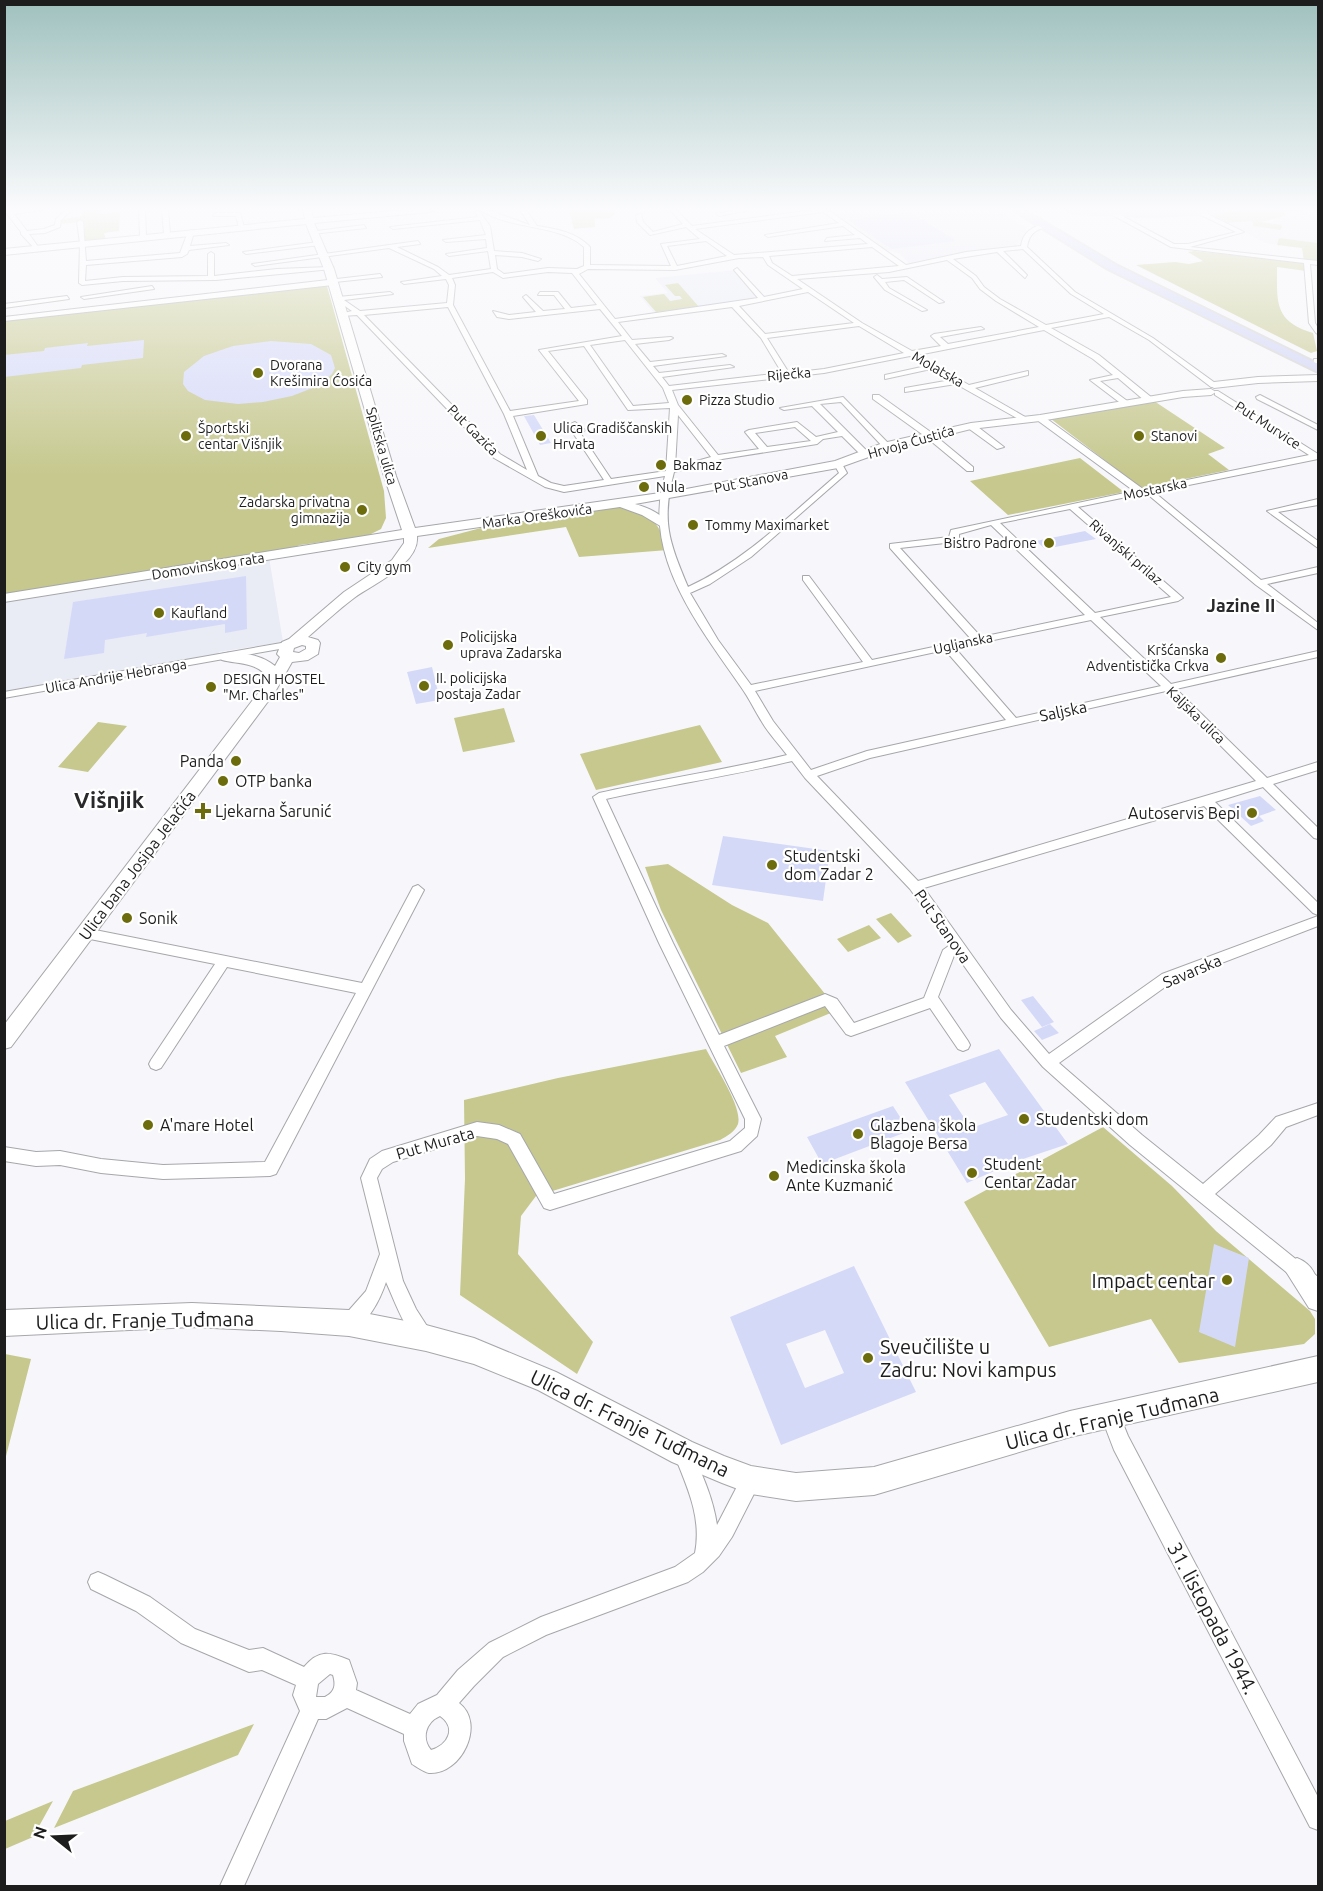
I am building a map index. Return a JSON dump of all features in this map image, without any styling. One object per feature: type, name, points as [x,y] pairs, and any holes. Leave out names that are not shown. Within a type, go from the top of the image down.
[{"type":"main road","points":[[1175,298],[1303,361],[1318,365]]},
{"type":"main road","points":[[1186,298],[1318,365]]},
{"type":"main road","name":"Splitska ulica","points":[[338,299],[400,508],[410,533]]},
{"type":"main road","points":[[1297,377],[1307,369],[1303,361]]},
{"type":"main road","name":"Hrvoja Ćustića","points":[[838,464],[887,446],[971,426],[1043,420],[1211,387],[1297,377],[1318,365]]},
{"type":"main road","points":[[1297,377],[1318,379]]},
{"type":"main road","name":"Put Stanova","points":[[663,497],[838,464]]},
{"type":"main road","points":[[669,474],[685,488],[711,488]]},
{"type":"main road","name":"Marka Oreškovića","points":[[410,533],[663,497]]},
{"type":"main road","points":[[596,507],[631,507],[647,512],[662,523]]},
{"type":"main road","points":[[368,542],[388,529],[400,508]]},
{"type":"main road","name":"Ulica bana Josipa Jelačića","points":[[4,1041],[10,1024],[85,933],[270,689],[295,649],[336,606],[384,571],[410,558],[426,544],[451,528]]},
{"type":"main road","points":[[397,563],[408,550],[411,543],[410,533]]},
{"type":"main road","name":"Domovinskog rata","points":[[4,598],[368,542],[410,533]]},
{"type":"main road","points":[[368,542],[391,550],[392,560],[384,571]]},
{"type":"main road","points":[[227,657],[255,660],[266,664],[272,672],[270,689]]},
{"type":"main road","points":[[1297,1270],[1318,1299]]},
{"type":"main road","name":"Ulica dr. Franje Tuđmana","points":[[4,1323],[192,1315],[281,1318],[349,1323],[426,1338],[474,1351],[547,1381],[682,1452],[751,1480],[796,1486],[874,1481],[1070,1424],[1318,1369]]},
{"type":"street","points":[[4,306],[65,298]]},
{"type":"street","points":[[4,319],[184,298]]},
{"type":"street","points":[[338,299],[346,298]]},
{"type":"street","points":[[451,298],[450,305],[508,414],[534,476]]},
{"type":"street","points":[[526,298],[542,313]]},
{"type":"street","points":[[560,298],[569,310]]},
{"type":"street","name":"Put Stanova","points":[[593,298],[667,388],[674,405],[669,474],[663,497],[662,523],[668,550],[685,592],[713,640],[794,757],[915,886],[1006,1014],[1048,1063],[1136,1140],[1318,1287]]},
{"type":"street","points":[[613,321],[734,305],[760,298]]},
{"type":"street","name":"Molatska","points":[[821,298],[860,324],[1024,420]]},
{"type":"street","points":[[904,298],[924,310]]},
{"type":"street","points":[[935,298],[941,302]]},
{"type":"street","points":[[996,298],[1096,357],[1148,399]]},
{"type":"street","name":"Put Murvice","points":[[1081,298],[1151,339],[1211,387],[1305,448],[1318,453]]},
{"type":"street","points":[[1310,298],[1312,323],[1318,332]]},
{"type":"street","name":"Put Gazića","points":[[338,299],[359,312],[497,456],[548,485],[564,489],[669,474],[717,459],[817,442],[820,437],[844,433]]},
{"type":"street","points":[[342,314],[450,305]]},
{"type":"street","points":[[734,305],[775,351],[786,374]]},
{"type":"street","points":[[495,312],[499,316],[509,317],[600,307]]},
{"type":"street","name":"Riječka","points":[[667,388],[824,371],[946,345],[1108,315]]},
{"type":"street","points":[[763,336],[860,324]]},
{"type":"street","points":[[946,345],[934,336],[981,329]]},
{"type":"street","points":[[508,414],[584,402],[543,350],[585,344],[669,338]]},
{"type":"street","points":[[585,344],[631,408],[674,405],[717,459]]},
{"type":"street","points":[[647,364],[722,356]]},
{"type":"street","points":[[888,377],[933,366]]},
{"type":"street","points":[[657,375],[730,367]]},
{"type":"street","points":[[969,387],[1025,373]]},
{"type":"street","points":[[1119,376],[1094,381],[1126,402]]},
{"type":"street","points":[[908,390],[958,381]]},
{"type":"street","points":[[876,397],[929,435],[970,469]]},
{"type":"street","points":[[1260,397],[1318,428]]},
{"type":"street","points":[[784,408],[843,399],[887,446]]},
{"type":"street","points":[[814,404],[866,455]]},
{"type":"street","points":[[1043,420],[1145,491],[1259,583],[1318,627]]},
{"type":"street","points":[[575,424],[581,430],[578,433],[609,482]]},
{"type":"street","points":[[765,450],[749,432],[797,424],[817,442]]},
{"type":"street","points":[[971,426],[1000,447]]},
{"type":"street","name":"Mostarska","points":[[978,640],[893,546],[918,542],[929,544],[954,539],[954,532],[993,522],[1073,507],[1318,453]]},
{"type":"street","points":[[685,592],[711,581],[752,552],[843,473],[838,464]]},
{"type":"street","points":[[1318,502],[1271,511],[1318,545]]},
{"type":"street","name":"Rivanjski prilaz","points":[[1073,507],[1178,598]]},
{"type":"street","name":"Kaljska ulica","points":[[993,522],[1168,687],[1318,835]]},
{"type":"street","points":[[1259,583],[1318,570]]},
{"type":"street","points":[[806,578],[869,663]]},
{"type":"street","name":"Ugljanska","points":[[748,689],[1178,598]]},
{"type":"street","points":[[947,646],[1013,722]]},
{"type":"street","name":"Ulica Andrije Hebranga","points":[[4,695],[227,657],[295,649]]},
{"type":"street","name":"Saljska","points":[[809,775],[867,755],[1318,654]]},
{"type":"street","points":[[794,757],[732,772],[669,781],[599,797],[715,1043],[825,1000],[832,1003],[851,1030],[933,1001]]},
{"type":"street","points":[[915,886],[1318,766]]},
{"type":"street","points":[[1206,801],[1318,909]]},
{"type":"street","points":[[4,1154],[36,1159],[60,1158],[101,1166],[163,1172],[270,1169],[418,890]]},
{"type":"street","name":"Savarska","points":[[1048,1063],[1167,978],[1318,921]]},
{"type":"street","points":[[85,933],[365,989]]},
{"type":"street","points":[[950,950],[931,998],[963,1045]]},
{"type":"street","points":[[156,1064],[224,961]]},
{"type":"street","name":"Put Murata","points":[[388,1251],[369,1178],[376,1164],[388,1156],[477,1130],[498,1132],[514,1139],[550,1203],[735,1146],[752,1131],[753,1119],[715,1043]]},
{"type":"street","points":[[1203,1194],[1265,1140],[1281,1122],[1318,1109]]},
{"type":"street","points":[[349,1323],[374,1296],[388,1251]]},
{"type":"street","points":[[388,1251],[395,1282],[410,1315],[426,1338]]},
{"type":"street","name":"31. listopada 1944.","points":[[1110,1416],[1126,1453],[1318,1819]]},
{"type":"street","points":[[682,1452],[699,1489],[707,1525],[707,1547],[704,1558]]},
{"type":"street","points":[[443,1705],[466,1678],[496,1650],[541,1627],[681,1575],[704,1558],[728,1525],[751,1480]]},
{"type":"street","points":[[98,1582],[143,1604],[188,1636],[249,1661],[263,1659],[308,1680]]},
{"type":"street","points":[[324,1664],[341,1668],[345,1680],[343,1695],[338,1702],[325,1710],[312,1708],[306,1696],[308,1680],[317,1668],[324,1664]]},
{"type":"street","points":[[343,1695],[416,1728]]},
{"type":"street","points":[[443,1705],[454,1712],[460,1727],[457,1744],[448,1756],[435,1761],[423,1758],[415,1745],[416,1728],[424,1713],[443,1705]]},
{"type":"street","points":[[232,1887],[312,1708]]},
{"type":"shaded area","points":[[642,298],[759,298],[654,313]]},
{"type":"shaded area","points":[[269,557],[283,642],[218,652],[227,657],[5,695],[5,598]]},
{"type":"green space","name":"Športski centar Višnjik","points":[[214,298],[330,298],[384,491],[386,518],[381,529],[367,536],[300,545],[269,557],[5,598],[5,321]]},
{"type":"green space","points":[[644,298],[668,298],[670,301],[691,298],[699,307],[656,312]]},
{"type":"green space","points":[[1202,298],[1278,298],[1280,309],[1291,323],[1313,333],[1317,351],[1311,353]]},
{"type":"green space","name":"Stanovi","points":[[1154,401],[1225,448],[1208,454],[1229,470],[1141,488],[1051,419]]},
{"type":"green space","points":[[1080,458],[1124,492],[1008,515],[970,481]]},
{"type":"green space","points":[[632,502],[645,511],[655,523],[668,550],[579,557],[566,527],[428,548],[439,539],[481,528]]},
{"type":"green space","points":[[504,708],[515,742],[463,752],[454,718]]},
{"type":"green space","points":[[98,722],[127,726],[88,772],[58,767]]},
{"type":"green space","points":[[700,725],[722,762],[596,790],[580,754]]},
{"type":"green space","points":[[668,864],[732,905],[768,923],[838,1010],[775,1036],[787,1057],[741,1073],[661,910],[645,867]]},
{"type":"green space","points":[[891,913],[912,936],[898,943],[876,919]]},
{"type":"green space","points":[[869,925],[881,938],[848,952],[837,939]]},
{"type":"green space","points":[[706,1049],[736,1107],[738,1124],[733,1132],[720,1140],[536,1196],[521,1216],[518,1254],[593,1342],[577,1374],[460,1295],[465,1179],[464,1100],[558,1078]]},
{"type":"green space","points":[[1103,1127],[1172,1186],[1216,1231],[1310,1311],[1315,1319],[1315,1334],[1304,1344],[1179,1363],[1151,1319],[1049,1347],[964,1202]]},
{"type":"green space","points":[[4,1354],[31,1359],[5,1460]]},
{"type":"green space","points":[[254,1724],[238,1755],[54,1828],[73,1791]]},
{"type":"green space","points":[[53,1801],[33,1837],[5,1849],[5,1821]]},
{"type":"building","points":[[144,340],[143,358],[4,377],[4,355],[88,343],[87,346]]},
{"type":"building","name":"Dvorana Krešimira Ćosića","points":[[271,341],[311,344],[331,355],[335,368],[320,385],[292,396],[263,402],[238,404],[205,400],[188,391],[183,384],[184,372],[204,356],[233,346]]},
{"type":"building","points":[[534,415],[551,443],[540,445],[524,416]]},
{"type":"building","points":[[1085,531],[1096,539],[1045,549],[1036,541]]},
{"type":"building","name":"Kaufland","points":[[246,576],[247,629],[225,633],[225,624],[146,637],[147,633],[105,640],[104,653],[64,659],[73,602]]},
{"type":"building","name":"II. policijska postaja Zadar","points":[[432,667],[440,700],[416,704],[407,672]]},
{"type":"building","name":"Autoservis Bepi","points":[[1260,796],[1276,810],[1259,816],[1264,821],[1251,826],[1228,805]]},
{"type":"building","name":"Studentski dom Zadar 2","points":[[723,836],[830,851],[823,901],[712,885]]},
{"type":"building","points":[[1033,996],[1054,1022],[1042,1027],[1021,1000]]},
{"type":"building","points":[[1050,1024],[1059,1033],[1042,1040],[1034,1031]]},
{"type":"building","name":"Studentski dom","points":[[999,1049],[1068,1144],[1017,1161],[967,1183],[905,1082]],"holes":[[[985,1082],[1008,1115],[971,1128],[949,1095]]]},
{"type":"building","name":"Glazbena škola Blagoje Bersa","points":[[893,1106],[909,1131],[822,1164],[807,1137]]},
{"type":"building","name":"Impact centar","points":[[1214,1244],[1249,1258],[1235,1347],[1199,1332]]},
{"type":"building","name":"Sveučilište u Zadru: Novi kampus","points":[[854,1266],[916,1392],[781,1445],[730,1317]],"holes":[[[825,1330],[844,1373],[805,1388],[786,1344]]]},
{"type":"place","name":"Dvorana Krešimira Ćosića","points":[[258,373]]},
{"type":"place","name":"Pizza Studio","points":[[687,400]]},
{"type":"place","name":"Športski centar Višnjik","points":[[186,436]]},
{"type":"place","name":"Ulica Gradiščanskih Hrvata","points":[[541,436]]},
{"type":"place","name":"Stanovi","points":[[1139,436]]},
{"type":"place","name":"Bakmaz","points":[[661,465]]},
{"type":"place","name":"Nula","points":[[644,487]]},
{"type":"place","name":"Zadarska privatna gimnazija","points":[[362,510]]},
{"type":"place","name":"Tommy Maximarket","points":[[693,525]]},
{"type":"place","name":"Bistro Padrone","points":[[1049,543]]},
{"type":"place","name":"City gym","points":[[345,567]]},
{"type":"place","name":"Kaufland","points":[[159,613]]},
{"type":"place","name":"Policijska uprava Zadarska","points":[[448,645]]},
{"type":"place","name":"Kršćanska Adventistička Crkva","points":[[1221,658]]},
{"type":"place","name":"II. policijska postaja Zadar","points":[[424,686]]},
{"type":"place","name":"DESIGN HOSTEL \"Mr. Charles\"","points":[[211,687]]},
{"type":"place","name":"Panda","points":[[236,761]]},
{"type":"place","name":"OTP banka","points":[[223,781]]},
{"type":"place","name":"Ljekarna Šarunić","points":[[203,811]]},
{"type":"place","name":"Autoservis Bepi","points":[[1252,813]]},
{"type":"place","name":"Studentski dom Zadar 2","points":[[772,865]]},
{"type":"place","name":"Sonik","points":[[127,918]]},
{"type":"place","name":"Studentski dom","points":[[1024,1119]]},
{"type":"place","name":"A'mare Hotel","points":[[148,1125]]},
{"type":"place","name":"Glazbena škola Blagoje Bersa","points":[[858,1134]]},
{"type":"place","name":"Student Centar Zadar","points":[[972,1173]]},
{"type":"place","name":"Medicinska škola Ante Kuzmanić","points":[[774,1176]]},
{"type":"place","name":"Impact centar","points":[[1227,1280]]},
{"type":"place","name":"Sveučilište u Zadru: Novi kampus","points":[[868,1358]]},
{"type":"district","name":"Jazine II","points":[[1241,605]]},
{"type":"district","name":"Višnjik","points":[[109,799]]}]
